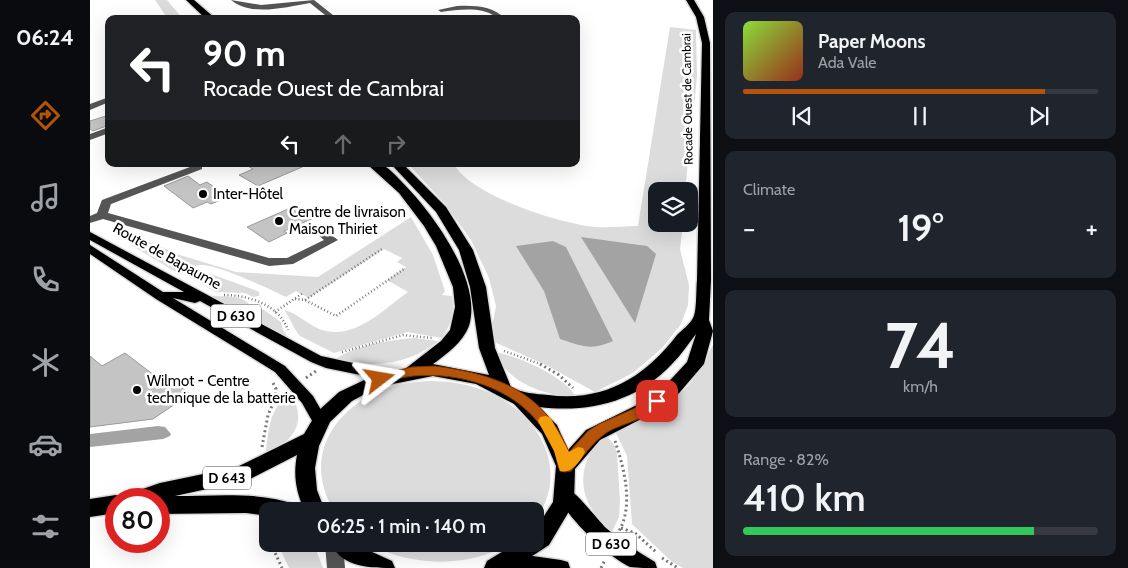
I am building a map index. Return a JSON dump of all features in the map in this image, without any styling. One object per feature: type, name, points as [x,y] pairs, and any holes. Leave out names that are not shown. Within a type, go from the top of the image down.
[{"type":"highway","points":[[190,0],[206,15]]},
{"type":"highway","name":"Rocade Ouest de Cambrai","points":[[565,466],[593,435],[647,408],[676,387],[694,364],[706,331],[701,320],[704,260],[706,43],[700,17],[690,0]]},
{"type":"highway","points":[[382,167],[394,171],[441,210],[466,250],[478,287],[490,360],[503,388]]},
{"type":"highway","points":[[394,171],[440,241],[461,287],[463,304],[461,325],[456,334],[444,347],[412,372]]},
{"type":"highway","points":[[520,398],[571,404],[595,402],[609,398],[658,368],[679,345],[691,328],[701,320]]},
{"type":"highway","points":[[311,502],[306,491],[304,473],[306,455],[315,430],[333,406],[350,393],[369,383],[390,376],[412,372],[435,370],[459,373],[481,379],[503,388],[520,398],[545,422],[555,436],[562,451],[565,466],[565,494],[558,513],[547,532],[525,552],[503,564]]},
{"type":"highway","name":"D 643","points":[[170,490],[241,474],[315,430]]},
{"type":"highway","name":"D 643","points":[[170,505],[246,504],[259,506]]},
{"type":"highway","points":[[90,508],[105,506]]},
{"type":"highway","points":[[353,552],[384,568]]},
{"type":"main road","name":"Route de Bapaume","points":[[90,235],[282,342],[326,363],[390,376]]},
{"type":"main road","name":"D 630","points":[[90,249],[161,296],[280,369],[308,400],[315,430]]},
{"type":"main road","points":[[161,296],[170,293],[180,294],[219,306]]},
{"type":"main road","name":"D 630","points":[[565,494],[612,546],[648,568]]},
{"type":"main road","points":[[503,564],[562,568]]},
{"type":"street","points":[[234,0],[241,5],[263,7],[310,0],[330,15]]},
{"type":"street","points":[[441,10],[466,8],[486,10],[495,15]]},
{"type":"street","points":[[90,107],[105,101]]},
{"type":"street","points":[[90,137],[105,131]]},
{"type":"street","points":[[102,215],[106,202],[198,167]]},
{"type":"street","points":[[90,220],[102,215],[277,263],[295,259],[332,240],[322,233]]},
{"type":"street","points":[[335,552],[336,568]]},
{"type":"path","points":[[305,300],[382,249]]},
{"type":"path","points":[[295,299],[305,300],[336,316],[404,269]]},
{"type":"path","points":[[275,312],[303,293]]},
{"type":"path","points":[[621,528],[635,533],[667,562],[678,568]]},
{"type":"path","points":[[275,552],[282,568]]},
{"type":"shaded area","points":[[155,0],[167,0],[180,15],[165,15]]},
{"type":"shaded area","points":[[670,27],[696,30],[697,77],[686,182],[648,182],[648,232],[682,232],[680,249],[689,285],[688,305],[681,324],[662,348],[633,373],[595,392],[544,364],[494,342],[493,322],[496,306],[489,278],[471,240],[445,204],[411,167],[456,167],[463,175],[478,186],[496,197],[517,206],[580,225],[606,227],[638,226]]},
{"type":"shaded area","points":[[411,217],[433,255],[445,291],[442,295],[452,296],[453,313],[445,333],[442,338],[407,332],[334,353],[300,336],[284,310],[319,329],[332,332],[356,328],[378,315],[408,292],[387,280],[406,267],[397,262],[402,258],[384,249],[309,298],[296,291],[286,297],[244,278],[210,266],[198,265],[176,272],[131,245],[142,239],[180,255],[236,272],[318,277]]},
{"type":"shaded area","points":[[581,237],[647,246],[656,254],[635,323]]},
{"type":"shaded area","points":[[553,241],[566,247],[613,341],[592,347],[560,339],[544,291],[516,246]]},
{"type":"shaded area","points":[[196,272],[208,273],[255,290],[259,292],[259,296],[253,297],[245,293],[215,292],[188,276]]},
{"type":"shaded area","points":[[208,295],[240,298],[249,304],[232,308]]},
{"type":"shaded area","points":[[255,308],[264,310],[281,322],[283,330],[290,340],[249,318],[249,313]]},
{"type":"shaded area","points":[[415,338],[438,341],[414,356],[389,363],[362,364],[334,361],[350,351],[361,347]]},
{"type":"shaded area","points":[[713,345],[713,568],[683,568],[671,561],[632,524],[627,456],[615,431],[675,398],[691,382]]},
{"type":"shaded area","points":[[494,352],[515,357],[551,374],[570,389],[576,397],[551,394],[528,386],[509,372]]},
{"type":"shaded area","points":[[428,381],[474,387],[506,402],[522,415],[535,429],[544,446],[550,464],[550,483],[544,504],[544,502],[330,502],[325,492],[321,474],[322,457],[335,425],[362,400],[380,391],[404,384]]},
{"type":"shaded area","points":[[291,393],[298,414],[298,423],[295,431],[283,444],[265,456],[269,429],[274,413],[283,399]]},
{"type":"shaded area","points":[[158,426],[165,427],[171,434],[170,436],[163,439],[90,447],[90,434]]},
{"type":"shaded area","points":[[606,435],[615,446],[617,454],[620,501],[619,517],[612,532],[589,505],[583,484],[586,462],[591,452]]},
{"type":"shaded area","points":[[282,552],[317,552],[323,568],[289,568]]},
{"type":"shaded area","points":[[386,552],[493,552],[458,561],[440,562],[403,557]]},
{"type":"building","points":[[105,116],[105,126],[93,131],[90,129],[90,121]]},
{"type":"building","points":[[249,167],[302,167],[258,186],[239,175],[253,169]]},
{"type":"building","points":[[188,176],[200,185],[207,182],[228,197],[211,204],[207,202],[193,208],[164,186]]},
{"type":"building","name":"Centre de livraison Maison Thiriet","points":[[295,206],[314,218],[284,231],[287,233],[269,242],[247,227]]},
{"type":"building","name":"Wilmot - Centre technique de la batterie","points":[[125,353],[163,382],[169,378],[190,394],[153,419],[90,427],[90,356],[102,366]]},
{"type":"slow traffic","points":[[545,421],[562,451],[565,466],[578,452]]},
{"type":"place","name":"Inter-Hôtel","points":[[203,194]]},
{"type":"place","name":"Centre de livraison Maison Thiriet","points":[[279,221]]},
{"type":"place","name":"Wilmot - Centre technique de la batterie","points":[[137,390]]},
{"type":"route","points":[[380,379],[412,372],[435,370],[470,375],[493,383],[520,398],[534,409],[555,436],[562,451],[565,466],[593,435],[618,421],[638,413],[657,401]]}]
